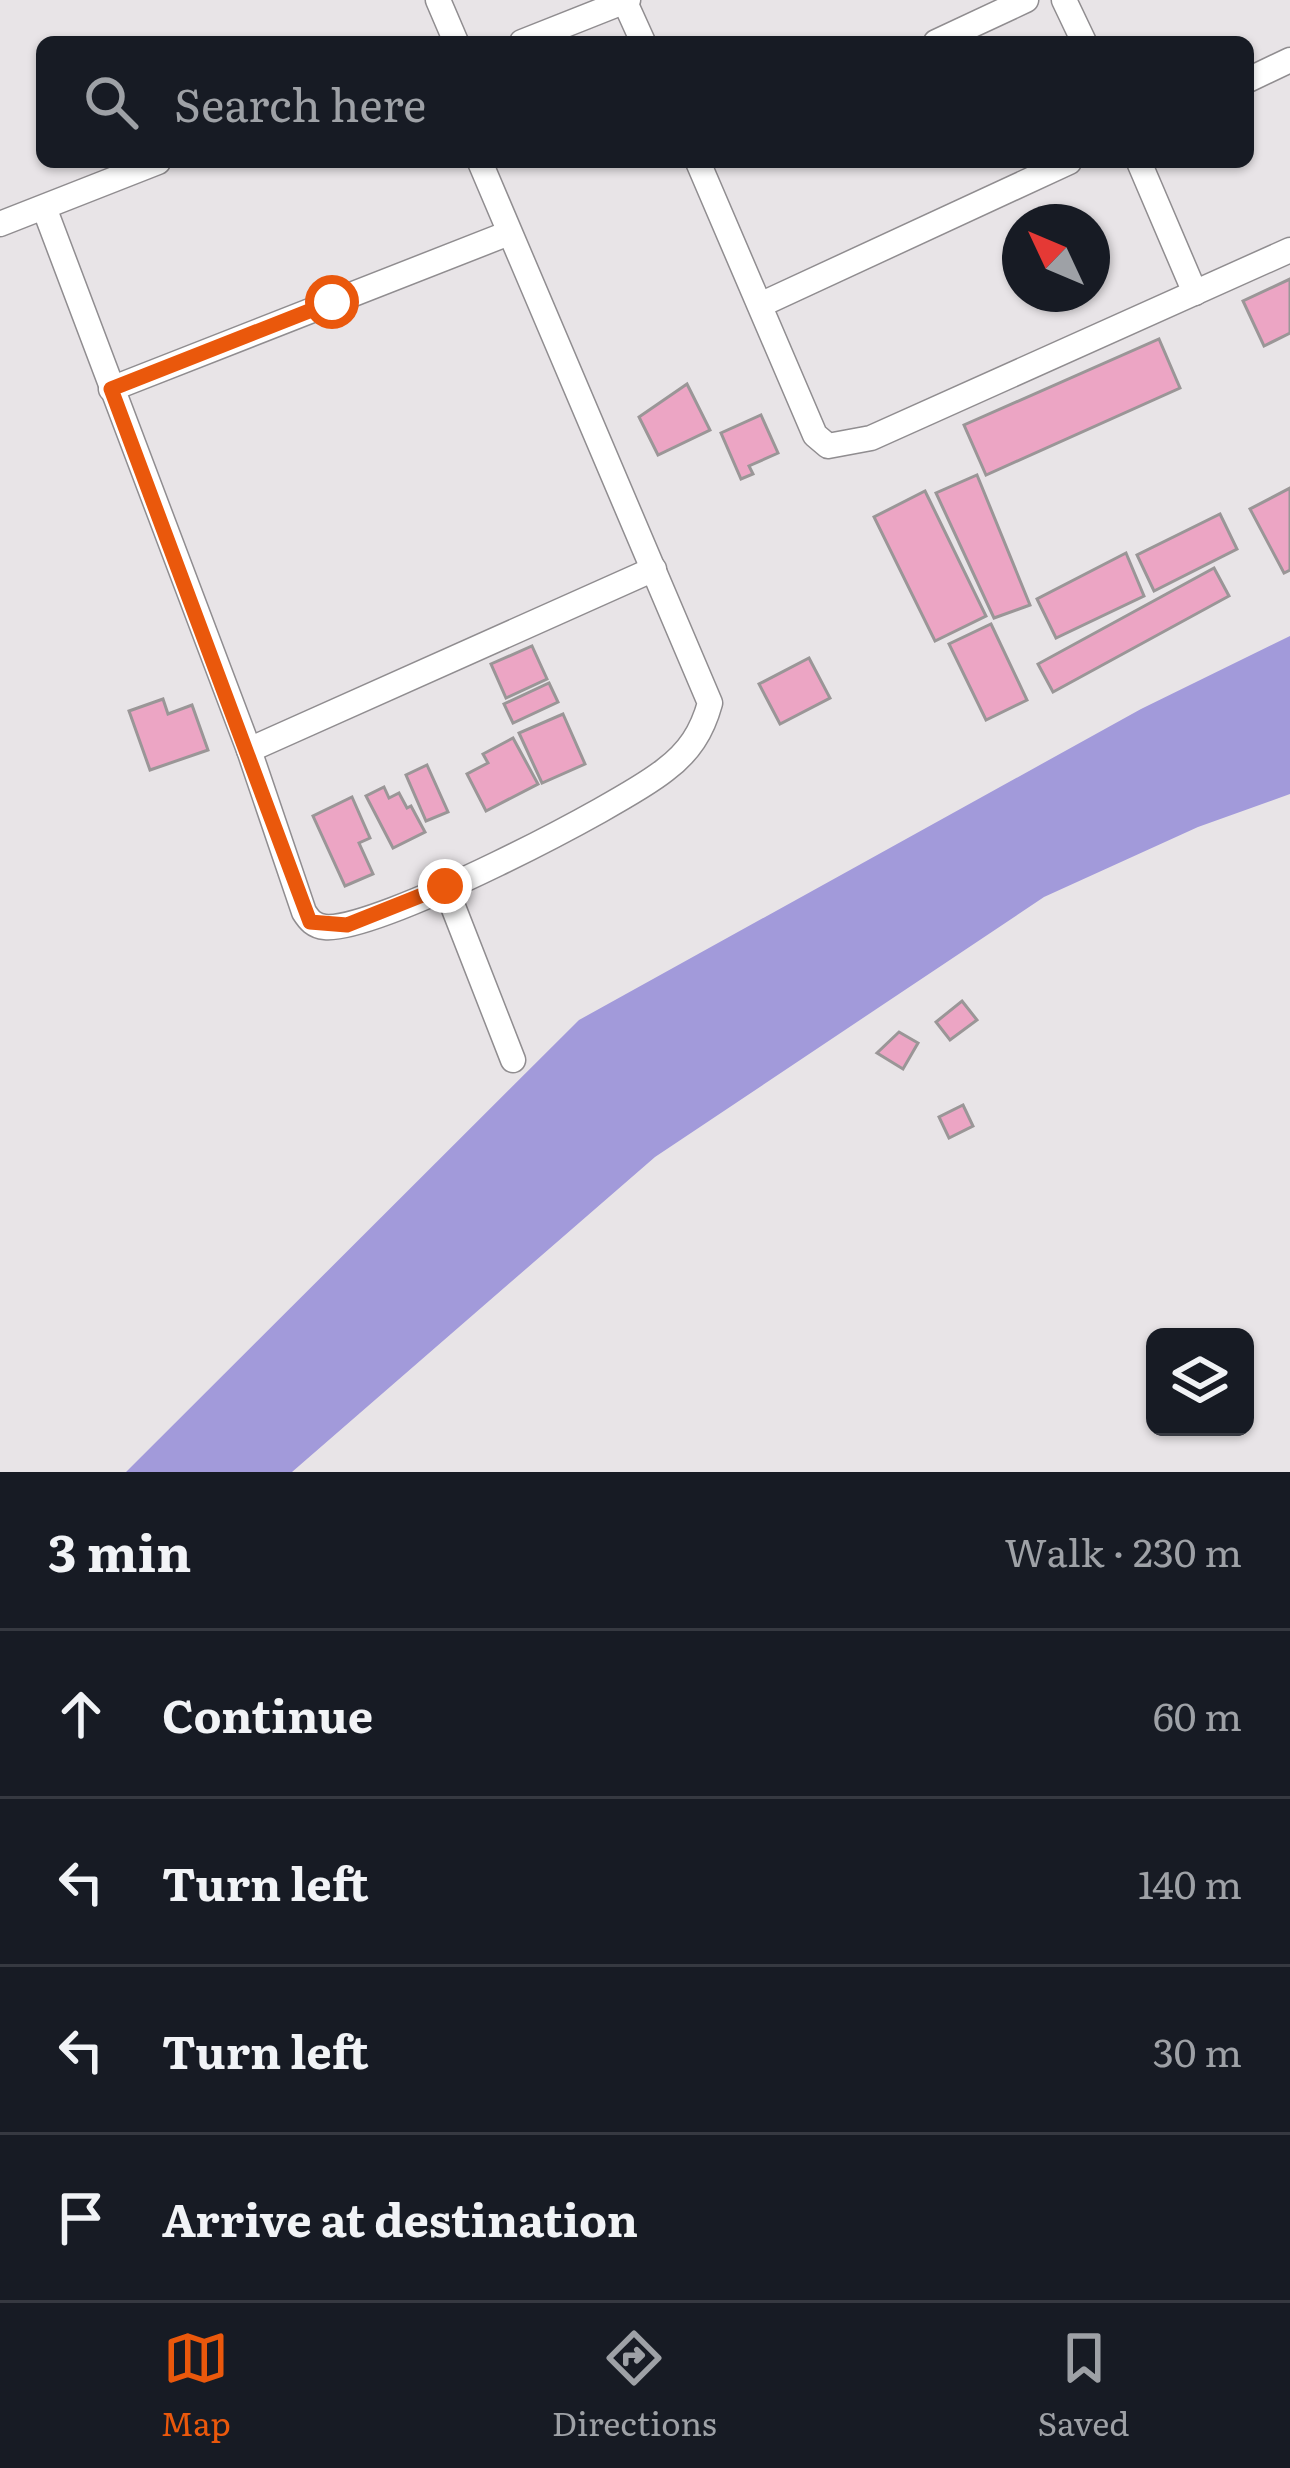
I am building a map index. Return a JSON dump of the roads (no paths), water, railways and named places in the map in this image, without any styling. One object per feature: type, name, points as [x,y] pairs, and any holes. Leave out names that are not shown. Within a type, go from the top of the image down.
[{"type":"street","points":[[438,0],[453,36]]},
{"type":"street","points":[[537,36],[626,0],[641,36]]},
{"type":"street","points":[[949,36],[1026,0]]},
{"type":"street","points":[[1064,0],[1081,36]]},
{"type":"street","points":[[1254,77],[1290,60]]},
{"type":"street","points":[[0,224],[144,168]]},
{"type":"street","points":[[45,210],[310,922],[347,925],[445,886],[634,791],[674,762],[703,729],[710,703],[482,168]]},
{"type":"street","points":[[701,168],[815,435],[828,446],[842,447],[1290,250]]},
{"type":"street","points":[[760,305],[1057,168]]},
{"type":"street","points":[[1142,168],[1195,292]]},
{"type":"street","points":[[111,389],[508,233]]},
{"type":"street","points":[[249,750],[654,569]]},
{"type":"street","points":[[445,886],[514,1060]]}]
